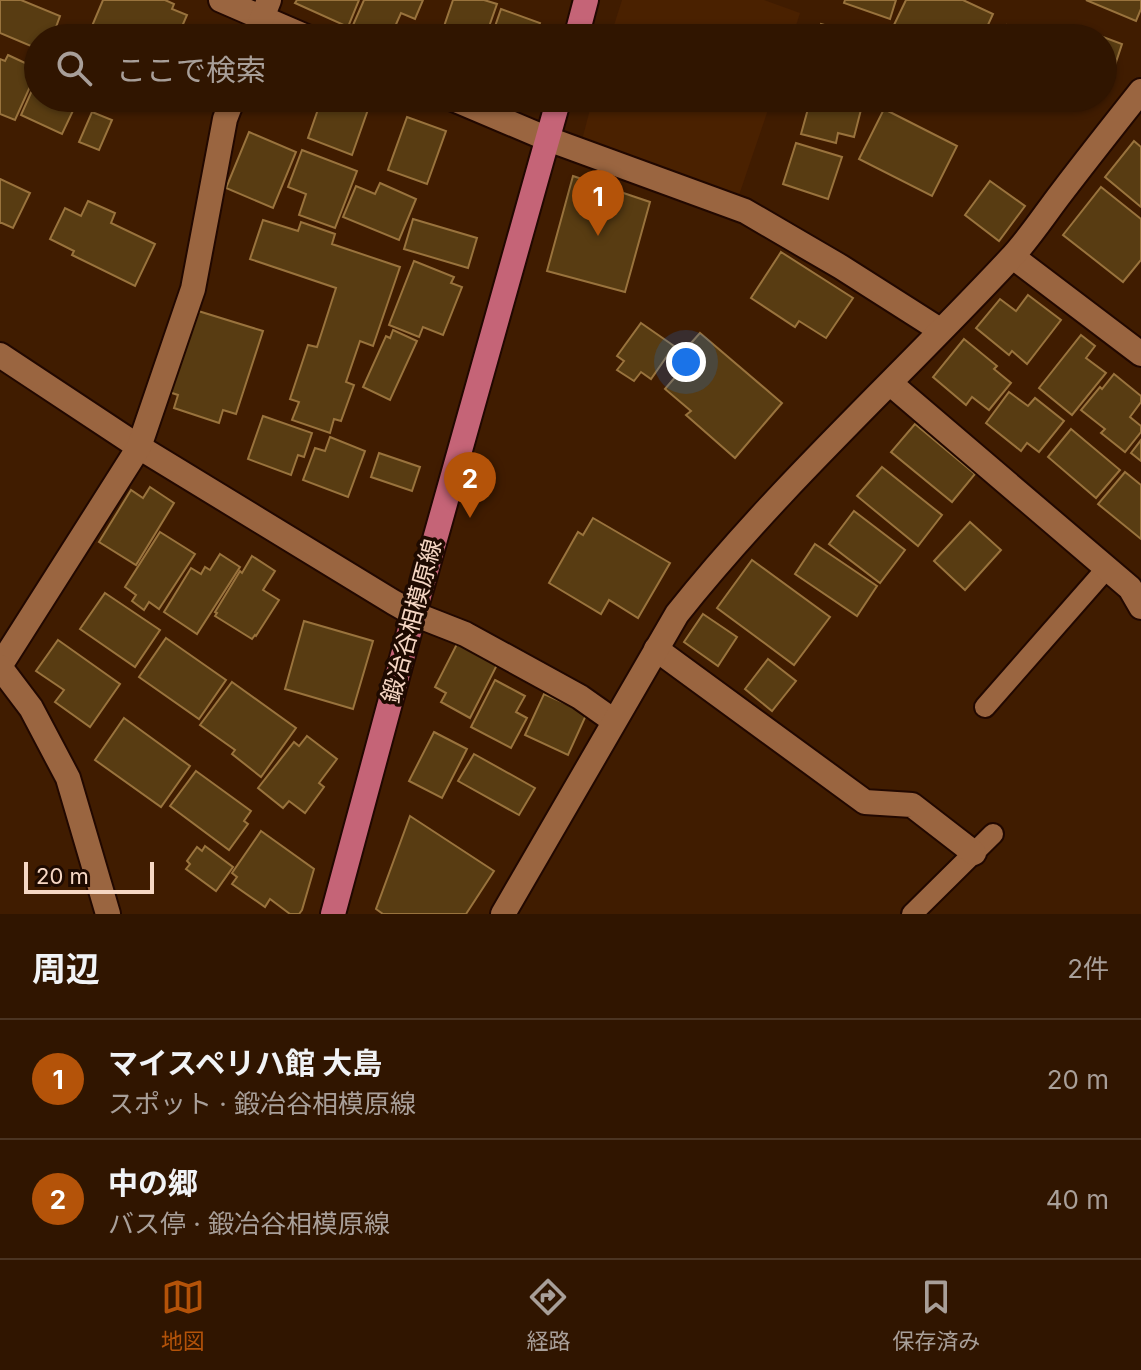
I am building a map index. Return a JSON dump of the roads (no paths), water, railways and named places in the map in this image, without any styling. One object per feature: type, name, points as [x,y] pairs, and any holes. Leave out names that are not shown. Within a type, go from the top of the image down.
[{"type":"main road","points":[[580,24],[586,0]]},
{"type":"main road","name":"鍛冶谷相模原線","points":[[333,914],[555,112]]},
{"type":"street","points":[[221,0],[261,19]]},
{"type":"street","points":[[503,914],[677,614],[712,569],[812,461],[1013,257],[1141,91]]},
{"type":"street","points":[[108,914],[68,778],[31,708],[0,667],[139,447],[193,289],[228,112]]},
{"type":"street","points":[[484,112],[548,139],[745,211],[940,330]]},
{"type":"street","points":[[1013,257],[1141,354]]},
{"type":"street","points":[[0,355],[139,447],[414,614],[465,634],[580,697],[614,721]]},
{"type":"street","points":[[891,384],[1130,588],[1141,607]]},
{"type":"street","points":[[656,649],[865,802],[912,805],[974,853]]},
{"type":"lane","points":[[985,707],[1107,568]]},
{"type":"lane","points":[[912,914],[993,834]]},
{"type":"place","name":"マイスペリハ館 大島","points":[[598,236]]},
{"type":"place","name":"中の郷","points":[[470,518]]}]
